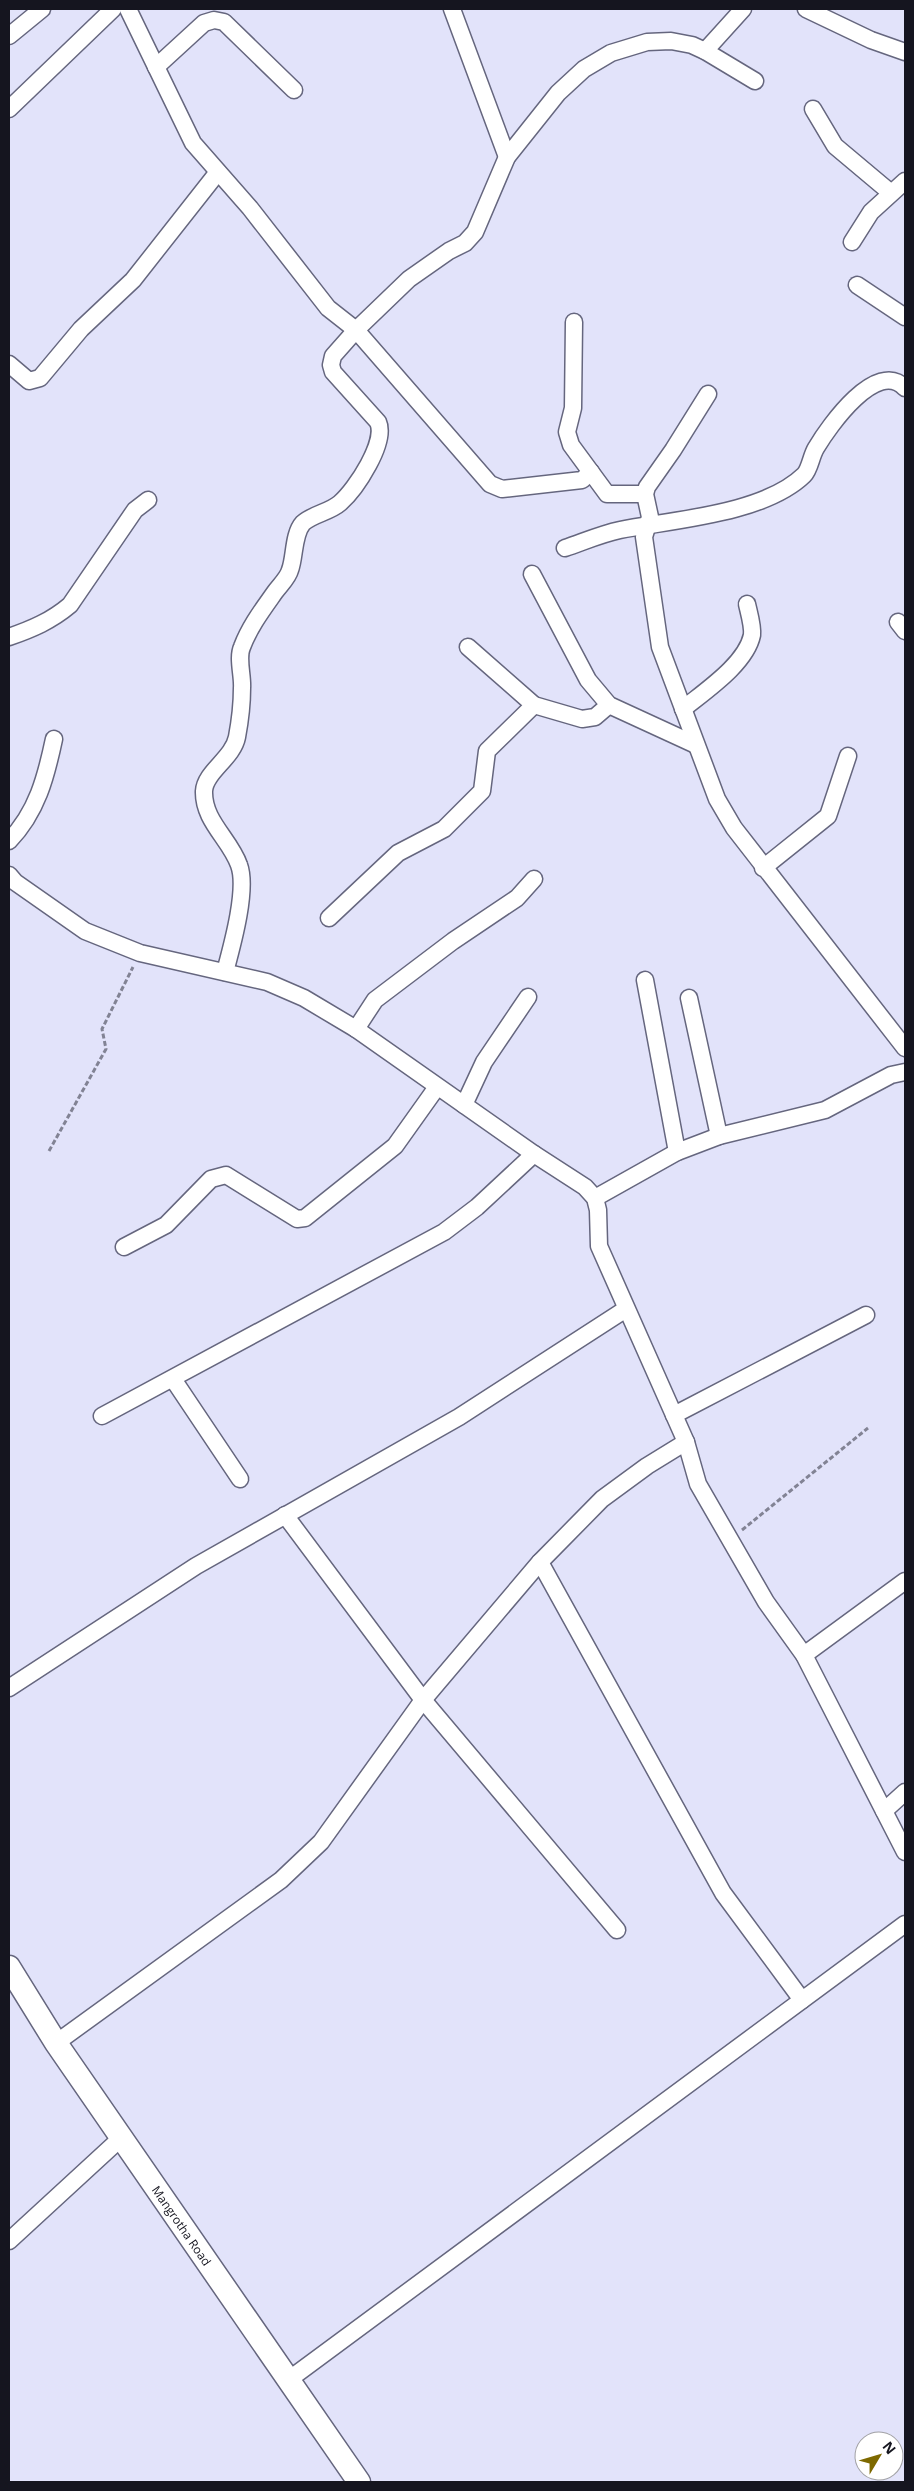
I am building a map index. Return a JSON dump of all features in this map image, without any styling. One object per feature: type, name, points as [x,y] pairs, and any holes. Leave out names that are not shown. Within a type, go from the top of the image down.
[{"type":"main road","name":"Mangrotha Road","points":[[9,1967],[56,2043],[287,2381],[359,2482]]},
{"type":"street","points":[[9,36],[42,9]]},
{"type":"street","points":[[9,109],[113,9]]},
{"type":"street","points":[[128,9],[193,143],[250,208],[328,308],[356,330],[490,484],[502,489],[582,480],[591,472]]},
{"type":"street","points":[[452,9],[507,157]]},
{"type":"street","points":[[705,50],[743,9]]},
{"type":"street","points":[[806,9],[872,40],[905,52]]},
{"type":"street","points":[[156,67],[204,23],[214,20],[224,22],[294,90]]},
{"type":"street","points":[[224,972],[235,934],[243,875],[235,856],[216,828],[206,808],[204,790],[207,779],[224,761],[237,739],[242,687],[241,649],[254,621],[290,571],[298,534],[303,523],[339,504],[358,484],[380,440],[382,430],[378,422],[333,372],[331,364],[333,356],[356,330],[409,279],[449,251],[465,243],[475,232],[507,157],[558,93],[584,69],[611,53],[647,42],[671,41],[692,45],[705,50],[755,82]]},
{"type":"street","points":[[813,109],[836,146],[891,193]]},
{"type":"street","points":[[9,364],[29,381],[40,378],[81,330],[133,280],[218,172]]},
{"type":"street","points":[[852,242],[871,212],[905,181]]},
{"type":"street","points":[[857,285],[905,317]]},
{"type":"street","points":[[574,322],[573,408],[567,432],[571,445],[607,494],[645,494]]},
{"type":"street","points":[[565,548],[618,531],[721,512],[772,497],[805,474],[814,449],[844,407],[864,392],[887,379],[900,382],[905,388]]},
{"type":"street","points":[[708,394],[647,487],[645,494],[650,517],[644,537],[660,647],[717,799],[763,868],[905,1047]]},
{"type":"street","points":[[9,637],[38,627],[70,605],[135,510],[148,500]]},
{"type":"street","points":[[532,574],[588,680],[608,705],[696,745]]},
{"type":"street","points":[[683,709],[723,676],[748,648],[752,633],[747,604]]},
{"type":"street","points":[[468,647],[534,705],[582,719],[595,717],[608,705]]},
{"type":"street","points":[[329,918],[398,853],[444,829],[482,791],[487,751],[534,705]]},
{"type":"street","points":[[9,840],[32,808],[44,784],[54,739]]},
{"type":"street","points":[[763,868],[828,816],[848,756]]},
{"type":"street","points":[[356,1029],[376,1000],[453,941],[517,898],[534,879]]},
{"type":"street","points":[[11,882],[85,931],[140,953],[267,982],[304,998],[356,1029],[464,1106],[585,1187],[595,1198],[598,1210],[599,1246],[686,1442],[698,1484],[766,1602],[804,1656],[905,1852]]},
{"type":"street","points":[[644,980],[677,1152]]},
{"type":"street","points":[[464,1106],[484,1062],[528,997]]},
{"type":"street","points":[[689,998],[719,1136]]},
{"type":"street","points":[[595,1198],[677,1152],[719,1136],[826,1110],[891,1075],[905,1072]]},
{"type":"street","points":[[124,1247],[166,1225],[210,1179],[218,1176],[226,1175],[297,1219],[305,1218],[395,1146],[437,1087]]},
{"type":"street","points":[[102,1416],[444,1232],[484,1202],[534,1154]]},
{"type":"street","points":[[9,1688],[196,1566],[459,1417],[626,1309]]},
{"type":"street","points":[[674,1415],[866,1315]]},
{"type":"street","points":[[172,1379],[240,1479]]},
{"type":"street","points":[[56,2043],[281,1880],[321,1842],[423,1700],[540,1562],[602,1499],[647,1466],[686,1442]]},
{"type":"street","points":[[285,1515],[423,1700],[617,1930]]},
{"type":"street","points":[[540,1562],[723,1893],[802,2000]]},
{"type":"street","points":[[804,1656],[905,1581]]},
{"type":"street","points":[[884,1811],[905,1792]]},
{"type":"street","points":[[287,2381],[905,1924]]},
{"type":"street","points":[[9,2241],[121,2138]]},
{"type":"path","points":[[49,1151],[106,1049],[102,1030],[140,953]]},
{"type":"path","points":[[730,1540],[868,1428]]}]
